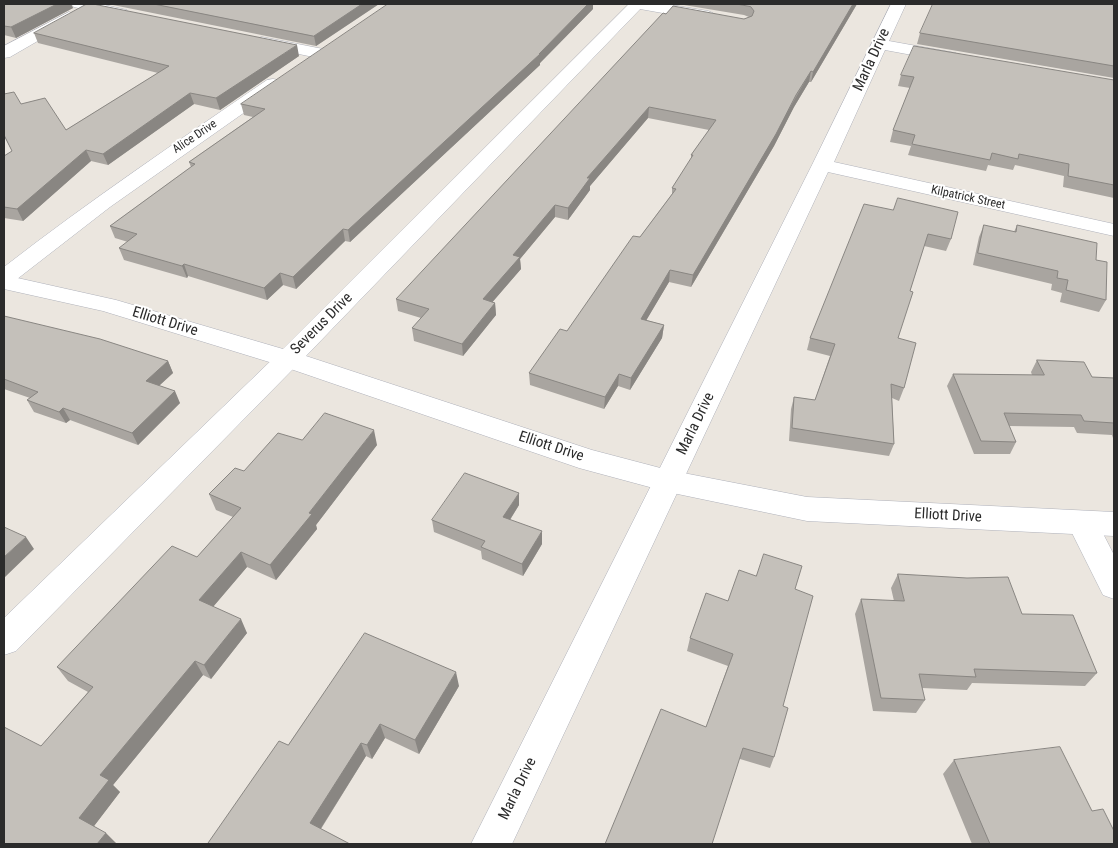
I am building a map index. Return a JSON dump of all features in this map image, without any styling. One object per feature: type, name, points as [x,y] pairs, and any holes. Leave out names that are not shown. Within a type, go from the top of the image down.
[{"type":"street","points":[[639,4],[725,18]]},
{"type":"street","name":"Severus Drive","points":[[4,640],[252,397],[639,4]]},
{"type":"street","name":"Marla Drive","points":[[491,844],[822,165],[898,4]]},
{"type":"street","points":[[4,53],[85,5],[138,16]]},
{"type":"street","points":[[252,40],[318,53]]},
{"type":"street","name":"Alice Drive","points":[[4,278],[57,236],[149,169],[334,42]]},
{"type":"street","points":[[879,44],[967,60]]},
{"type":"street","name":"Kilpatrick Street","points":[[822,165],[1114,230]]},
{"type":"street","name":"Elliott Drive","points":[[4,282],[108,305],[288,359],[589,460],[668,481],[807,508],[1114,524]]},
{"type":"street","points":[[1082,523],[1114,585]]},
{"type":"building","points":[[4,4],[57,4],[11,27],[4,26]]},
{"type":"building","points":[[87,4],[297,45],[216,98],[190,93],[103,154],[86,150],[17,209],[4,207],[4,156],[12,151],[4,135],[4,94],[14,92],[21,104],[45,98],[66,130],[169,66],[34,33]]},
{"type":"building","points":[[154,4],[362,4],[314,36]]},
{"type":"building","points":[[388,4],[588,4],[540,54],[348,230],[343,229],[293,277],[280,273],[264,288],[184,264],[182,266],[119,248],[137,234],[110,226],[195,164],[189,162],[265,109],[241,104]]},
{"type":"building","points":[[737,4],[853,4],[813,72],[811,71],[796,95],[776,134],[693,275],[670,270],[641,319],[664,325],[631,378],[619,374],[605,397],[529,373],[560,329],[567,331],[633,236],[640,237],[676,189],[672,188],[693,155],[691,155],[716,120],[649,107],[587,178],[590,178],[568,208],[555,205],[513,255],[520,257],[483,299],[495,303],[462,344],[412,328],[429,309],[396,299],[663,13],[666,14],[673,6],[744,19],[752,16],[754,11],[751,7]]},
{"type":"building","points":[[933,4],[1114,4],[1114,66],[920,33]]},
{"type":"building","points":[[914,46],[1114,80],[1114,185],[1068,176],[1069,164],[1019,154],[1018,159],[992,153],[990,160],[912,144],[915,135],[893,130],[914,77],[901,75]]},
{"type":"building","points":[[898,198],[958,212],[951,239],[928,234],[910,291],[913,292],[898,338],[916,343],[904,388],[891,384],[894,444],[792,428],[794,397],[815,400],[835,344],[810,338],[864,204],[893,210]]},
{"type":"building","points":[[984,225],[1016,232],[1017,225],[1097,243],[1096,260],[1107,262],[1106,300],[1066,290],[1068,280],[1057,278],[1058,271],[978,253]]},
{"type":"building","points":[[4,316],[100,339],[168,361],[146,381],[175,391],[132,433],[63,408],[59,412],[27,400],[38,392],[4,379]]},
{"type":"building","points":[[1037,360],[1084,362],[1092,377],[1114,378],[1114,423],[1084,421],[1081,415],[1004,413],[1016,442],[981,441],[953,374],[1044,375]]},
{"type":"building","points":[[325,413],[374,430],[309,513],[312,514],[270,565],[241,552],[199,600],[241,619],[204,665],[195,661],[100,775],[109,780],[79,818],[106,833],[97,844],[4,844],[4,727],[41,746],[93,687],[57,667],[172,546],[197,557],[241,508],[209,494],[235,468],[244,471],[278,433],[302,440]]},
{"type":"building","points":[[465,473],[519,493],[503,517],[542,531],[522,564],[481,547],[485,541],[432,520]]},
{"type":"building","points":[[4,527],[26,537],[4,557]]},
{"type":"building","points":[[764,554],[802,566],[795,589],[813,596],[783,706],[788,708],[774,757],[743,748],[712,844],[605,844],[661,709],[706,727],[733,654],[690,638],[706,593],[728,601],[739,570],[756,576]]},
{"type":"building","points":[[898,574],[967,578],[1008,577],[1022,614],[1073,615],[1097,673],[974,669],[976,677],[919,674],[925,700],[881,698],[861,599],[904,601]]},
{"type":"building","points":[[365,633],[456,672],[415,740],[380,724],[367,745],[361,743],[310,823],[350,844],[208,843],[279,741],[288,745]]},
{"type":"building","points":[[1060,747],[1092,811],[1103,809],[1114,831],[1114,844],[990,844],[954,760]]}]
